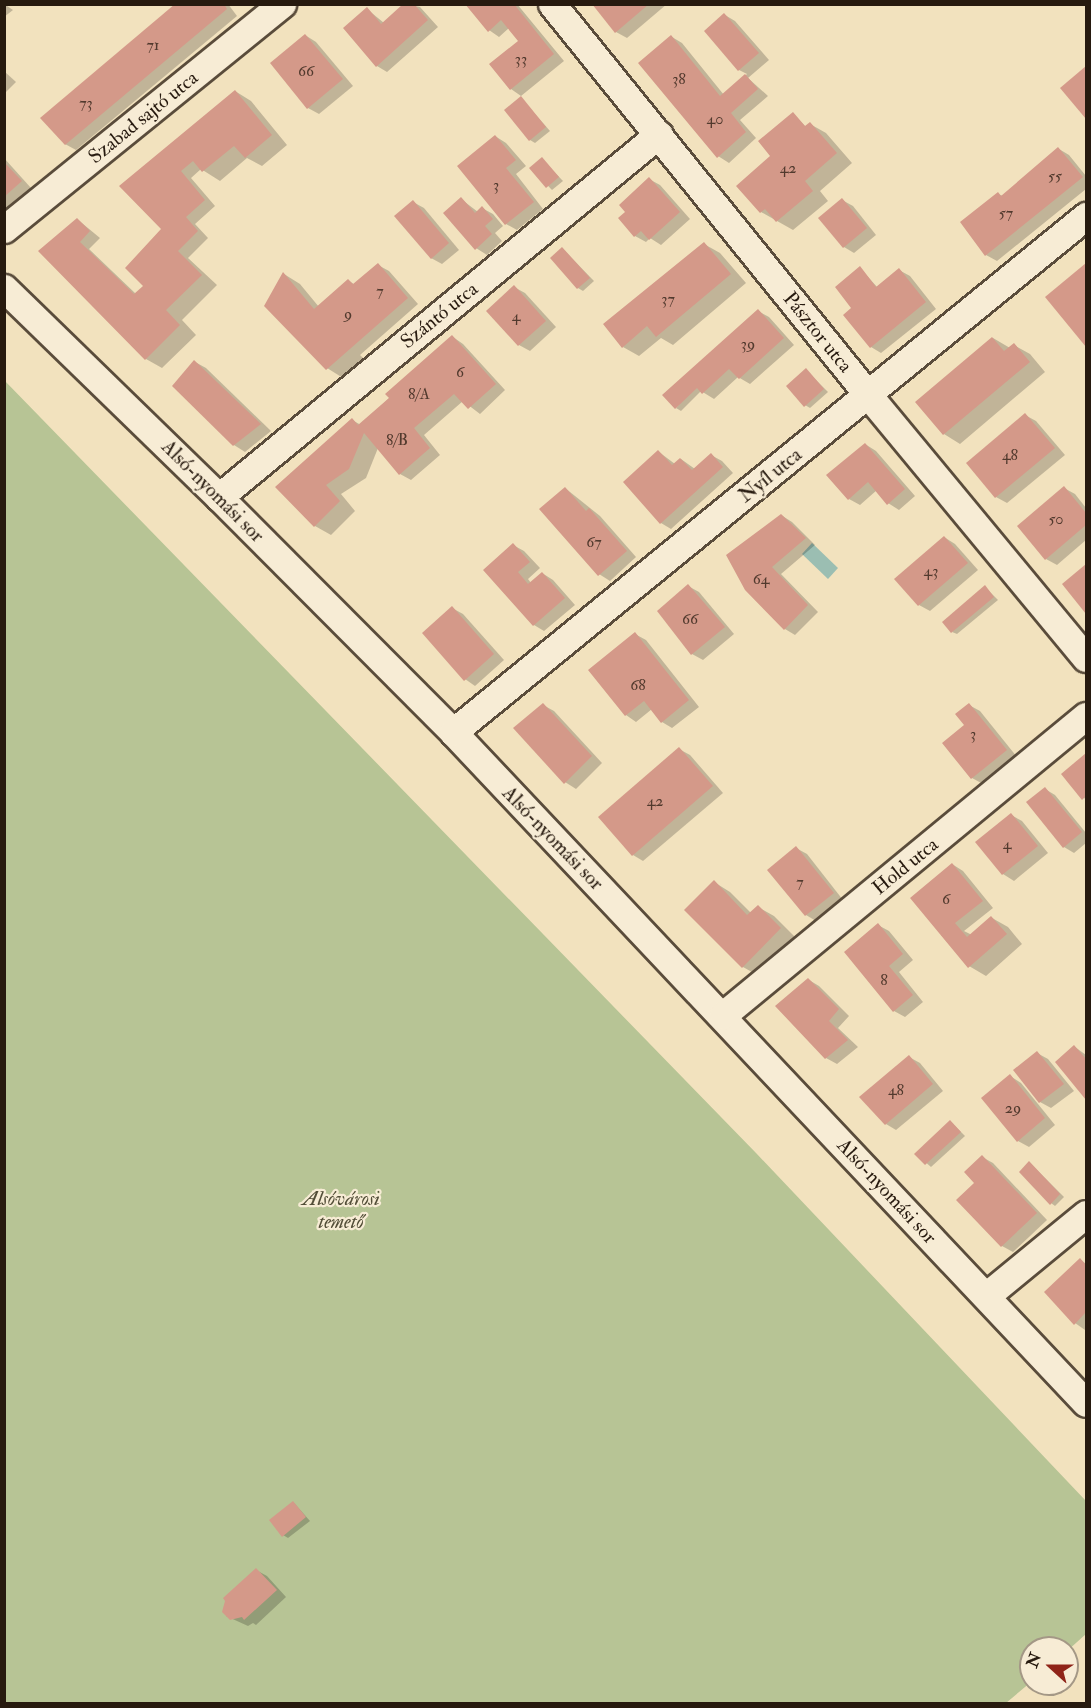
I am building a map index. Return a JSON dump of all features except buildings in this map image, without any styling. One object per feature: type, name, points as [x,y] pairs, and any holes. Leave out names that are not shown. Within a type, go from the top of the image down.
[{"type":"street","name":"Szabad sajtó utca","points":[[4,229],[282,4]]},
{"type":"street","name":"Pásztor utca","points":[[552,4],[868,396],[1086,658]]},
{"type":"street","name":"Szántó utca","points":[[219,497],[659,134]]},
{"type":"street","name":"Nyíl utca","points":[[453,732],[1086,216]]},
{"type":"street","name":"Alsó-nyomási sor","points":[[4,288],[219,497],[453,732],[723,1015],[1086,1403]]},
{"type":"street","name":"Hold utca","points":[[723,1015],[1086,716]]},
{"type":"street","points":[[986,1296],[1086,1214]]},
{"type":"green space","name":"Alsóvárosi temető","points":[[4,380],[756,1153],[1086,1501],[1086,1634],[1079,1640],[1079,1636],[1019,1636],[1019,1692],[1006,1703],[5,1703]]},
{"type":"water","points":[[812,543],[838,568],[828,579],[802,554]]}]
